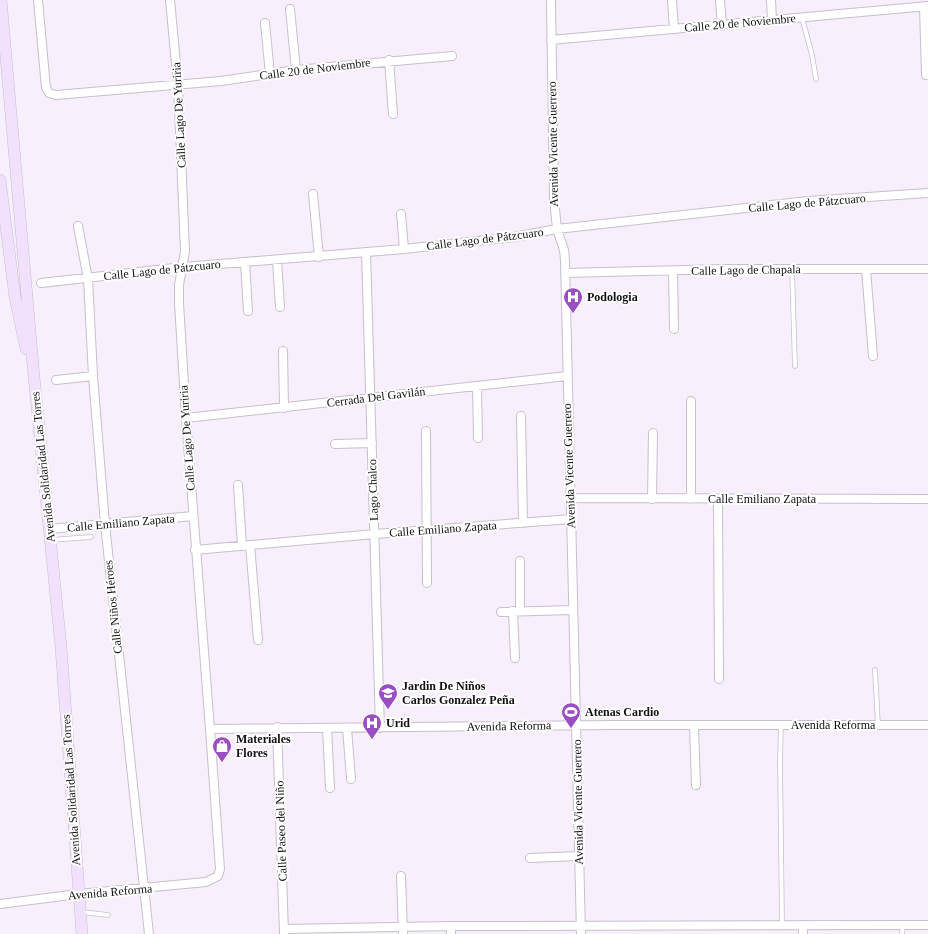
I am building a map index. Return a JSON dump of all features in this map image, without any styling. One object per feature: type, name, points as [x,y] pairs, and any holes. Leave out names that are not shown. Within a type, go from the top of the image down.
[{"type":"main road","name":"Avenida Solidaridad Las Torres","points":[[1,0],[34,377],[61,647],[79,912],[82,934]]},
{"type":"main road","points":[[0,180],[4,221],[15,297],[34,377]]},
{"type":"street","name":"Calle 20 de Noviembre","points":[[38,0],[47,92],[56,95],[222,81],[296,70],[389,60],[452,56]]},
{"type":"street","name":"Calle Lago De Yuriria","points":[[170,0],[178,85],[185,251],[179,285],[179,303],[193,516],[220,860],[218,876]]},
{"type":"street","name":"Avenida Vicente Guerrero","points":[[551,0],[554,199],[557,229],[564,250],[565,273],[581,934]]},
{"type":"street","points":[[672,0],[674,29]]},
{"type":"street","points":[[720,0],[722,26]]},
{"type":"street","points":[[771,0],[772,21]]},
{"type":"street","name":"Calle 20 de Noviembre","points":[[551,40],[722,26],[926,6]]},
{"type":"street","points":[[926,6],[926,75]]},
{"type":"street","points":[[290,9],[296,70]]},
{"type":"street","points":[[265,23],[270,74]]},
{"type":"street","points":[[389,60],[393,114]]},
{"type":"street","name":"Calle Lago de Pátzcuaro","points":[[41,282],[183,267],[404,249],[514,237],[557,229],[808,201],[928,193]]},
{"type":"street","points":[[313,194],[319,257]]},
{"type":"street","points":[[401,214],[404,249]]},
{"type":"street","name":"Calle Niños Héroes","points":[[78,226],[88,278],[93,376],[105,524],[149,934]]},
{"type":"street","name":"Lago Chalco","points":[[366,252],[380,728]]},
{"type":"street","points":[[277,260],[280,307]]},
{"type":"street","points":[[245,262],[248,311]]},
{"type":"street","name":"Calle Lago de Chapala","points":[[565,273],[792,269],[928,269]]},
{"type":"street","points":[[866,269],[874,356]]},
{"type":"street","points":[[673,271],[674,329]]},
{"type":"street","points":[[283,351],[284,408]]},
{"type":"street","points":[[56,380],[93,376]]},
{"type":"street","name":"Cerrada Del Gavilán","points":[[186,418],[284,408],[371,396],[567,376]]},
{"type":"street","points":[[477,386],[478,438]]},
{"type":"street","points":[[691,401],[691,499]]},
{"type":"street","points":[[521,416],[523,523]]},
{"type":"street","points":[[426,431],[428,530],[427,583]]},
{"type":"street","points":[[652,499],[653,433]]},
{"type":"street","points":[[334,444],[372,443]]},
{"type":"street","points":[[238,485],[258,640]]},
{"type":"street","name":"Calle Emiliano Zapata","points":[[571,498],[928,499]]},
{"type":"street","points":[[718,499],[719,679]]},
{"type":"street","name":"Calle Emiliano Zapata","points":[[50,535],[105,524],[193,516]]},
{"type":"street","name":"Calle Emiliano Zapata","points":[[196,550],[571,519]]},
{"type":"street","points":[[515,658],[520,561]]},
{"type":"street","points":[[501,612],[573,610]]},
{"type":"street","points":[[694,725],[696,785]]},
{"type":"street","name":"Avenida Reforma","points":[[210,729],[277,727],[380,728],[694,725],[928,725]]},
{"type":"street","name":"Calle Paseo del Niño","points":[[277,727],[284,932]]},
{"type":"street","points":[[327,728],[330,788]]},
{"type":"street","points":[[347,728],[352,779]]},
{"type":"street","points":[[530,858],[579,856]]},
{"type":"street","name":"Avenida Reforma","points":[[0,904],[78,894],[206,882],[218,876]]},
{"type":"street","points":[[401,876],[403,930]]},
{"type":"street","points":[[284,932],[501,930],[580,925],[928,925]]},
{"type":"street","points":[[803,925],[803,934]]},
{"type":"lane","points":[[802,18],[812,54],[816,79]]},
{"type":"lane","points":[[792,269],[795,366]]},
{"type":"lane","points":[[50,535],[91,537]]},
{"type":"lane","points":[[875,670],[878,725]]},
{"type":"lane","points":[[781,725],[782,925]]},
{"type":"lane","points":[[79,912],[108,915]]},
{"type":"lane","points":[[902,934],[903,925]]},
{"type":"place","name":"Podologia","points":[[573,314]]},
{"type":"place","name":"Jardin De Niños Carlos Gonzalez Peña","points":[[388,710]]},
{"type":"place","name":"Atenas Cardio","points":[[571,729]]},
{"type":"place","name":"Urid","points":[[372,740]]},
{"type":"place","name":"Materiales Flores","points":[[222,763]]}]
